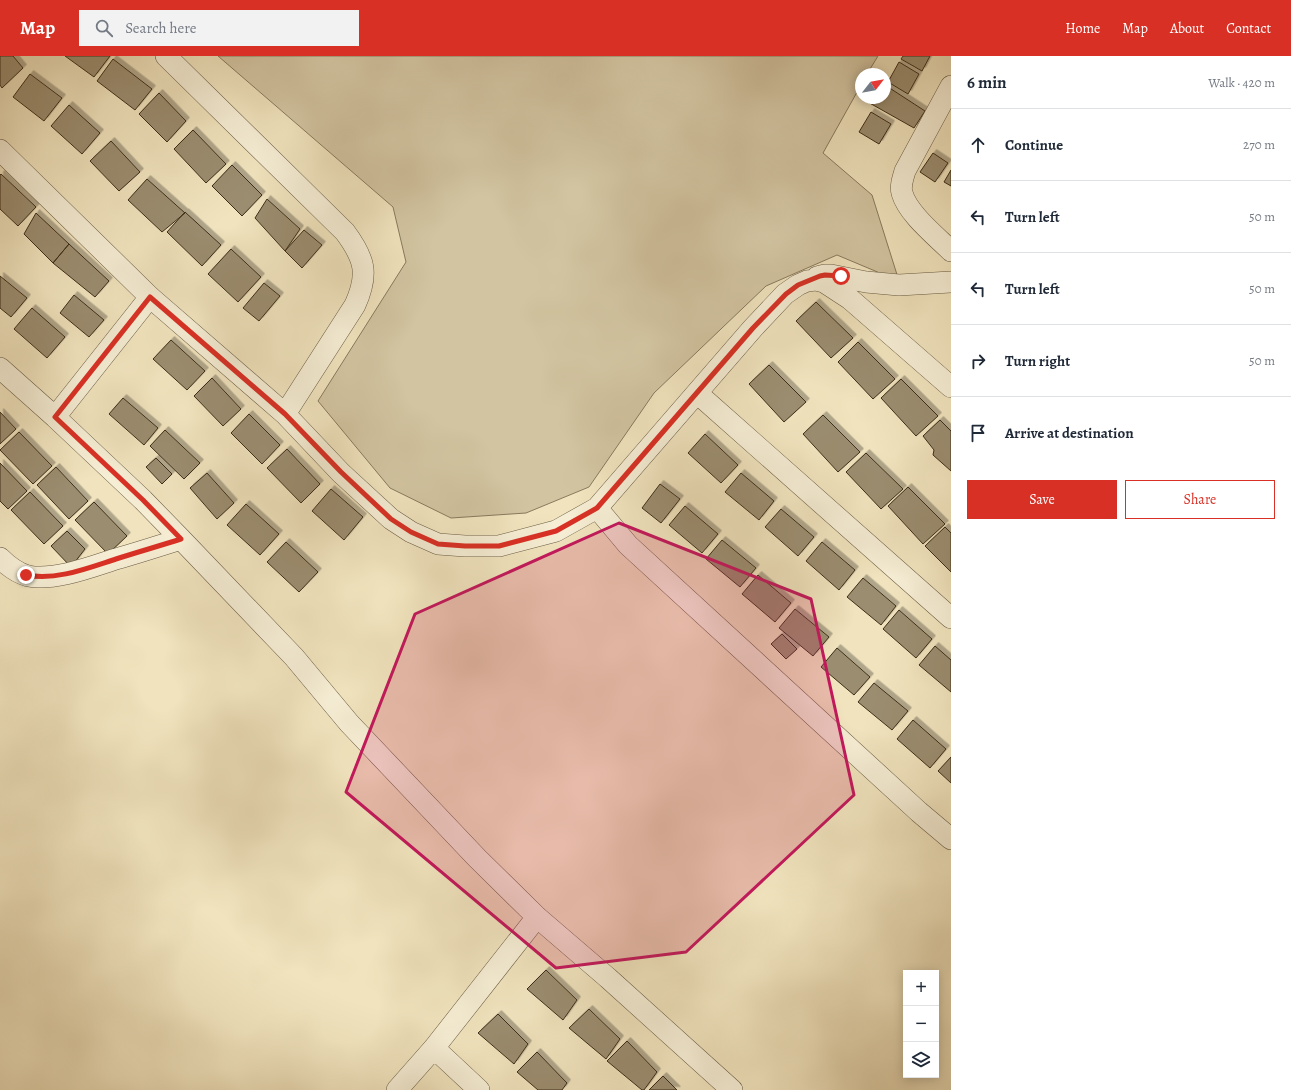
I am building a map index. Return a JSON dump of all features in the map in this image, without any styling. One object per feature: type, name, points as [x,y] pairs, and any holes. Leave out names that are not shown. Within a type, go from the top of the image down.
[{"type":"street","points":[[166,56],[345,232],[357,248],[362,262],[364,276],[362,290],[355,305],[285,414]]},
{"type":"street","points":[[951,86],[905,171],[902,183],[902,192],[909,206],[917,217],[951,251]]},
{"type":"street","points":[[0,150],[150,297],[285,414],[341,472],[391,519],[411,532],[438,544],[499,546],[556,531],[597,508],[753,328],[786,294],[798,285],[825,275],[841,276],[853,280],[882,284],[899,285],[951,282]]},
{"type":"street","points":[[807,281],[816,280],[824,282],[850,299],[951,387]]},
{"type":"street","points":[[55,417],[150,297]]},
{"type":"street","points":[[0,368],[55,417],[143,500],[181,539],[294,657],[349,723],[477,858],[538,917],[732,1090]]},
{"type":"street","points":[[697,393],[951,618]]},
{"type":"street","points":[[597,508],[628,546],[919,812],[951,839]]},
{"type":"street","points":[[0,558],[20,573],[34,577],[47,576],[65,574],[92,567],[181,539]]},
{"type":"street","points":[[397,1090],[434,1048],[538,917]]},
{"type":"street","points":[[434,1048],[478,1090]]},
{"type":"highlighted area","points":[[619,523],[811,599],[854,795],[686,952],[556,968],[346,792],[415,614]]},
{"type":"shaded area","points":[[218,56],[878,56],[871,68],[855,68],[855,96],[823,153],[872,195],[899,281],[837,255],[766,286],[654,393],[589,487],[526,513],[451,518],[390,488],[318,401],[406,262],[393,207]]},
{"type":"building","points":[[0,56],[13,56],[23,68],[2,88],[0,85]]},
{"type":"building","points":[[65,56],[110,56],[94,77]]},
{"type":"building","points":[[903,56],[930,56],[922,71],[901,59]]},
{"type":"building","points":[[113,59],[152,89],[135,110],[97,81]]},
{"type":"building","points":[[899,62],[919,74],[908,94],[891,84],[891,77]]},
{"type":"building","points":[[30,74],[62,98],[44,121],[13,97]]},
{"type":"building","points":[[891,89],[925,111],[914,128],[871,104],[891,104]]},
{"type":"building","points":[[159,93],[186,121],[167,142],[139,114]]},
{"type":"building","points":[[69,105],[100,133],[82,154],[51,126]]},
{"type":"building","points":[[871,112],[891,124],[879,144],[859,132]]},
{"type":"building","points":[[193,130],[226,164],[206,183],[174,149]]},
{"type":"building","points":[[111,141],[140,172],[119,191],[90,161]]},
{"type":"building","points":[[933,153],[948,163],[935,182],[920,172]]},
{"type":"building","points":[[232,165],[262,195],[242,216],[212,186]]},
{"type":"building","points":[[951,170],[951,186],[944,182]]},
{"type":"building","points":[[1,174],[36,207],[18,226],[0,209]]},
{"type":"building","points":[[147,179],[185,213],[162,232],[128,200]]},
{"type":"building","points":[[267,199],[300,229],[285,251],[255,218]]},
{"type":"building","points":[[185,212],[221,245],[202,266],[167,232]]},
{"type":"building","points":[[36,213],[69,244],[53,263],[24,234]]},
{"type":"building","points":[[304,230],[322,245],[302,268],[285,251]]},
{"type":"building","points":[[69,244],[109,281],[95,297],[53,263]]},
{"type":"building","points":[[231,249],[261,277],[238,302],[208,274]]},
{"type":"building","points":[[0,276],[27,298],[11,317],[0,308]]},
{"type":"building","points":[[264,283],[280,296],[259,321],[243,308]]},
{"type":"building","points":[[74,295],[104,320],[89,337],[60,313]]},
{"type":"building","points":[[816,302],[853,338],[831,358],[796,321]]},
{"type":"building","points":[[32,308],[65,337],[47,358],[14,329]]},
{"type":"building","points":[[171,340],[205,371],[187,390],[153,359]]},
{"type":"building","points":[[858,342],[895,379],[873,399],[838,362]]},
{"type":"building","points":[[769,365],[806,402],[784,422],[749,384]]},
{"type":"building","points":[[212,378],[241,409],[223,426],[194,396]]},
{"type":"building","points":[[901,379],[938,416],[916,436],[881,398]]},
{"type":"building","points":[[123,398],[158,428],[144,445],[109,414]]},
{"type":"building","points":[[0,412],[16,429],[0,444]]},
{"type":"building","points":[[249,414],[280,445],[262,464],[231,433]]},
{"type":"building","points":[[823,415],[860,452],[838,472],[803,434]]},
{"type":"building","points":[[940,420],[951,431],[951,471],[933,455],[934,450],[923,436]]},
{"type":"building","points":[[165,430],[200,463],[184,479],[150,446]]},
{"type":"building","points":[[19,432],[52,466],[33,484],[0,450]]},
{"type":"building","points":[[705,434],[738,465],[721,483],[688,453]]},
{"type":"building","points":[[287,449],[320,484],[301,503],[267,468]]},
{"type":"building","points":[[866,453],[903,489],[881,509],[846,472]]},
{"type":"building","points":[[156,458],[172,474],[162,484],[146,467]]},
{"type":"building","points":[[0,463],[27,491],[8,509],[0,501]]},
{"type":"building","points":[[56,467],[88,501],[69,519],[37,485]]},
{"type":"building","points":[[207,473],[234,503],[217,519],[190,488]]},
{"type":"building","points":[[741,473],[774,501],[759,520],[725,492]]},
{"type":"building","points":[[660,484],[680,499],[661,523],[642,508]]},
{"type":"building","points":[[908,487],[945,524],[923,544],[888,506]]},
{"type":"building","points":[[331,489],[363,517],[344,540],[312,511]]},
{"type":"building","points":[[30,492],[63,526],[44,544],[11,510]]},
{"type":"building","points":[[94,502],[127,536],[108,554],[75,520]]},
{"type":"building","points":[[246,504],[279,534],[260,555],[227,525]]},
{"type":"building","points":[[685,506],[718,534],[702,553],[669,525]]},
{"type":"building","points":[[781,509],[814,537],[798,556],[765,527]]},
{"type":"building","points":[[945,527],[951,533],[951,572],[925,546]]},
{"type":"building","points":[[67,531],[85,549],[71,567],[51,546]]},
{"type":"building","points":[[722,540],[756,568],[740,587],[706,559]]},
{"type":"building","points":[[286,542],[318,572],[299,592],[267,562]]},
{"type":"building","points":[[822,542],[855,570],[839,590],[806,561]]},
{"type":"building","points":[[758,575],[791,603],[775,622],[742,594]]},
{"type":"building","points":[[863,578],[896,606],[881,625],[847,597]]},
{"type":"building","points":[[795,609],[829,637],[813,656],[779,628]]},
{"type":"building","points":[[899,610],[932,639],[916,658],[883,629]]},
{"type":"building","points":[[782,634],[797,649],[786,659],[771,644]]},
{"type":"building","points":[[935,646],[951,660],[951,692],[919,665]]},
{"type":"building","points":[[837,648],[870,677],[854,695],[821,667]]},
{"type":"building","points":[[874,683],[908,711],[892,730],[858,702]]},
{"type":"building","points":[[913,720],[946,749],[930,768],[897,739]]},
{"type":"building","points":[[951,757],[951,783],[938,771]]},
{"type":"building","points":[[546,970],[577,1000],[563,1020],[527,989]]},
{"type":"building","points":[[589,1009],[620,1039],[606,1059],[569,1028]]},
{"type":"building","points":[[498,1014],[528,1044],[514,1064],[478,1033]]},
{"type":"building","points":[[627,1041],[657,1072],[644,1090],[642,1090],[607,1061]]},
{"type":"building","points":[[537,1052],[567,1083],[562,1090],[538,1090],[517,1072]]},
{"type":"building","points":[[663,1076],[677,1090],[649,1090]]},
{"type":"route","points":[[26,575],[34,577],[65,574],[181,539],[143,500],[55,417],[150,297],[285,414],[341,472],[391,519],[411,532],[438,544],[499,546],[556,531],[597,508],[753,328],[786,294],[798,285],[820,276],[841,276]]}]
